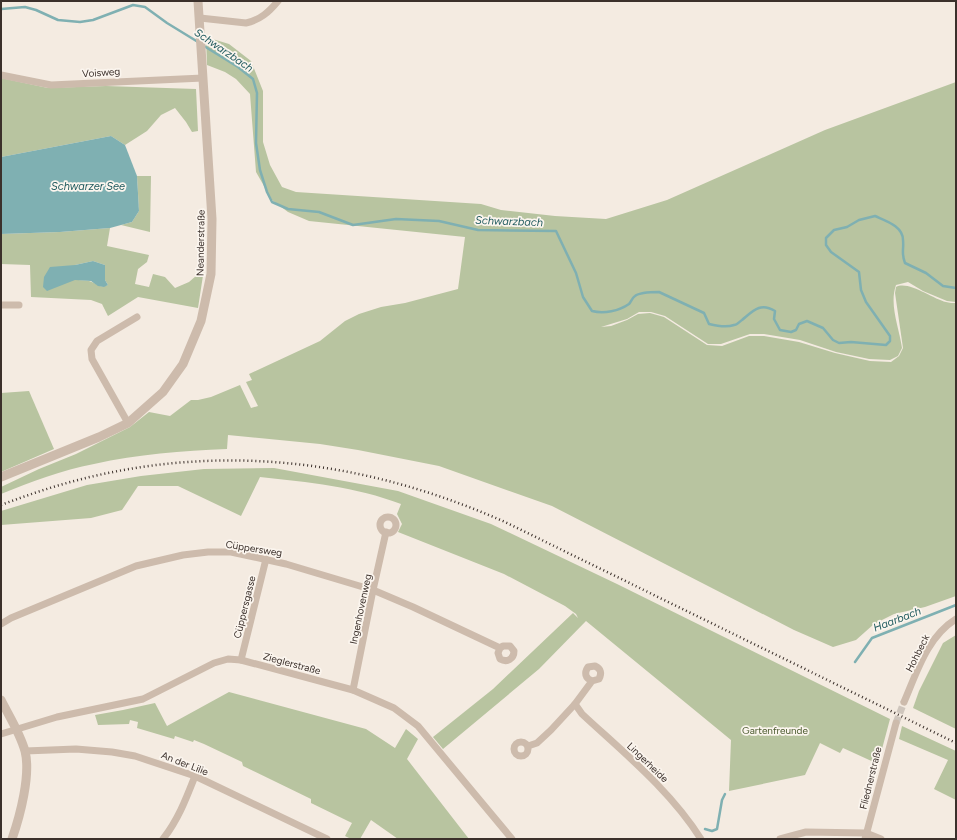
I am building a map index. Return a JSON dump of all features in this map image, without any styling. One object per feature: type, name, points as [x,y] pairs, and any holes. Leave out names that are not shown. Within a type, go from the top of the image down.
[{"type":"street","name":"Neanderstraße","points":[[1,477],[99,437],[128,423],[163,392],[183,364],[201,321],[211,274],[212,219],[198,1]]},
{"type":"street","points":[[200,18],[246,23],[253,22],[265,15],[278,1]]},
{"type":"street","name":"Voisweg","points":[[1,75],[51,85],[203,78]]},
{"type":"street","points":[[1,305],[19,305]]},
{"type":"street","points":[[128,423],[92,359],[91,350],[97,340],[137,317]]},
{"type":"street","name":"Ingenhovenweg","points":[[353,690],[386,532]]},
{"type":"street","name":"Cüppersweg","points":[[1,624],[11,618],[136,566],[184,555],[231,552],[266,559],[373,590],[500,648]]},
{"type":"street","name":"Cüppersgasse","points":[[241,660],[266,559]]},
{"type":"street","name":"Hohbeck","points":[[904,702],[924,656],[937,634],[956,619]]},
{"type":"street","name":"Zieglerstraße","points":[[1,734],[57,717],[143,699],[214,663],[228,659],[241,660],[353,690],[394,708],[418,726],[512,839]]},
{"type":"street","points":[[528,746],[536,743],[575,704],[592,681]]},
{"type":"street","points":[[1,700],[25,751],[26,763],[24,793],[12,839]]},
{"type":"street","name":"Lingerheide","points":[[575,704],[582,714],[669,796],[692,824],[701,839]]},
{"type":"street","name":"Fliednerstraße","points":[[866,836],[896,723]]},
{"type":"street","name":"An der Lilie","points":[[25,751],[76,749],[112,752],[135,756],[195,776],[327,839]]},
{"type":"street","points":[[163,839],[184,806],[195,776]]},
{"type":"street","points":[[780,839],[806,832],[866,836],[881,839]]},
{"type":"green space","points":[[206,37],[229,44],[251,61],[263,91],[263,142],[270,165],[282,187],[296,192],[481,204],[501,210],[555,216],[606,219],[667,200],[825,130],[956,82],[956,302],[947,301],[923,291],[908,282],[896,285],[894,293],[894,308],[902,348],[898,356],[890,360],[869,359],[836,352],[800,340],[764,334],[750,334],[721,344],[708,344],[665,316],[651,312],[639,312],[627,319],[601,327],[611,326],[627,320],[638,314],[650,313],[664,317],[707,345],[722,346],[749,336],[764,336],[799,342],[835,353],[870,361],[891,362],[899,356],[903,348],[895,293],[896,287],[907,286],[948,303],[956,303],[956,596],[925,607],[894,614],[874,624],[856,640],[833,647],[794,630],[552,506],[439,466],[320,444],[228,435],[227,449],[160,454],[111,461],[58,473],[1,494],[1,487],[76,454],[130,427],[149,412],[170,416],[191,400],[211,397],[240,385],[251,408],[258,406],[246,382],[252,380],[249,374],[320,341],[345,321],[359,314],[381,307],[405,303],[458,289],[465,237],[309,221],[288,212],[272,200],[256,172],[250,94],[236,79],[225,72],[207,65]]},
{"type":"green space","points":[[1,78],[48,88],[106,86],[196,89],[198,131],[192,132],[175,108],[161,115],[147,131],[125,145],[111,136],[1,157]]},
{"type":"green space","points":[[137,176],[151,176],[150,232],[121,225],[132,222],[139,211]]},
{"type":"green space","points":[[110,228],[107,246],[149,255],[147,262],[138,269],[135,284],[149,287],[153,274],[165,277],[175,288],[189,282],[204,269],[198,308],[138,297],[108,316],[102,304],[91,300],[31,297],[30,265],[1,264],[1,234],[60,232]],"holes":[[[93,261],[105,265],[105,280],[108,285],[100,286],[89,281],[75,280],[75,265]]]},
{"type":"green space","points":[[29,391],[54,449],[1,472],[1,393]]},
{"type":"green space","name":"Gartenfreunde","points":[[274,468],[398,491],[491,524],[617,584],[890,719],[878,764],[843,748],[840,753],[820,743],[805,775],[729,791],[731,740],[586,621],[539,669],[443,749],[433,737],[493,689],[573,613],[578,618],[576,614],[565,606],[504,574],[398,532],[402,524],[397,514],[401,504],[367,493],[314,483],[260,477],[241,516],[178,486],[138,486],[122,510],[91,518],[1,525],[1,511],[87,485],[141,476],[204,469]]},
{"type":"green space","points":[[956,635],[956,729],[913,708],[919,691],[943,643]]},
{"type":"green space","points":[[229,692],[366,729],[395,748],[406,729],[418,739],[407,759],[469,839],[398,839],[371,820],[360,839],[351,839],[345,836],[352,823],[311,803],[311,799],[243,766],[242,762],[194,740],[193,742],[175,736],[174,739],[137,728],[138,722],[130,720],[129,724],[98,725],[95,715],[155,703],[167,726]]},
{"type":"green space","points":[[902,726],[956,751],[956,800],[934,789],[948,760],[899,739]]},
{"type":"water","name":"Schwarzer See","points":[[111,136],[125,145],[137,176],[139,211],[132,222],[110,228],[60,232],[1,234],[1,157]]},
{"type":"water","points":[[93,261],[105,265],[105,280],[108,285],[104,287],[98,286],[91,281],[75,280],[47,291],[43,287],[44,277],[50,267],[75,265]]},
{"type":"waterway","name":"Schwarzbach","points":[[1,9],[25,7],[36,10],[58,20],[80,22],[93,20],[133,5],[145,7],[167,23],[198,42]]},
{"type":"waterway","name":"Schwarzbach","points":[[204,46],[238,67],[253,79],[257,93],[256,143],[260,170],[272,202],[288,209],[319,212],[353,225],[396,219],[439,221],[478,230],[556,231],[576,273],[583,297],[592,311],[606,312],[616,310],[629,304],[637,295],[647,292],[659,292],[704,313],[709,324],[712,325],[725,327],[735,325],[753,311],[765,307],[775,311],[774,319],[780,330],[791,332],[796,330],[799,324],[807,321],[823,328],[833,340],[839,343],[851,342],[886,345],[890,341],[890,336],[866,302],[861,290],[859,272],[831,252],[826,245],[826,238],[834,230],[847,227],[859,220],[875,216],[889,222],[900,231],[903,240],[903,254],[905,263],[926,273],[943,286],[956,288]]},
{"type":"waterway","name":"Haarbach","points":[[855,662],[872,638],[956,605]]},
{"type":"waterway","name":"Haarbach","points":[[705,829],[712,831],[717,829],[722,800],[725,794]]},
{"type":"tunnel","points":[[896,723],[904,702]]},
{"type":"railway","points":[[1,505],[90,477],[143,467],[196,461],[249,461],[301,465],[353,473],[404,485],[455,502],[505,522],[956,743]]}]
